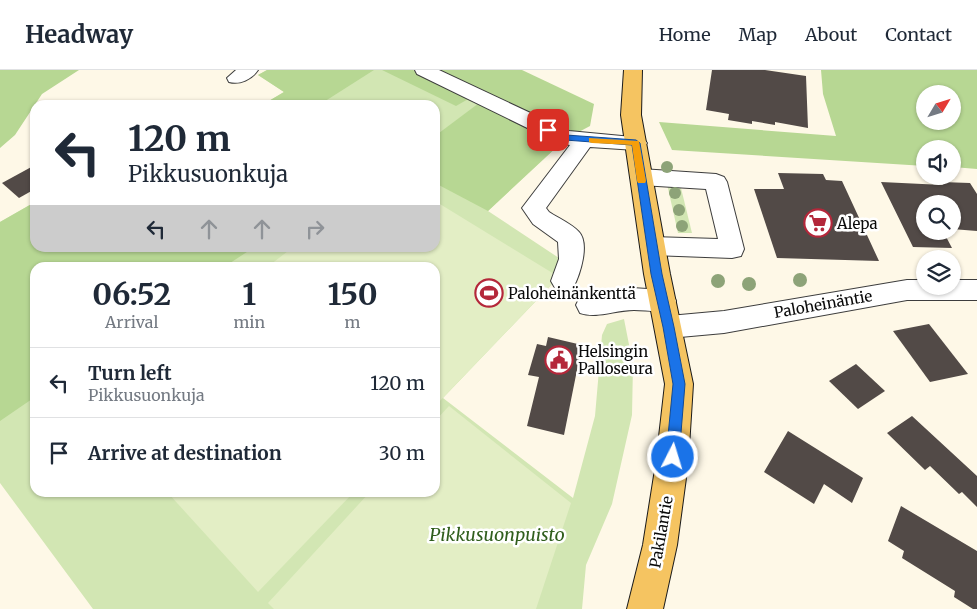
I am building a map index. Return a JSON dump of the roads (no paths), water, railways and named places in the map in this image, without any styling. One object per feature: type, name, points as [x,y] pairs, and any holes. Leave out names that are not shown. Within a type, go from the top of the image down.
[{"type":"main road","name":"Pakilantie","points":[[633,70],[631,115],[652,246],[679,384],[673,457],[660,545],[645,609]]},
{"type":"street","points":[[424,70],[565,138],[636,143]]},
{"type":"street","points":[[463,110],[481,98]]},
{"type":"street","points":[[564,281],[571,258],[570,238],[542,218],[534,208],[544,193],[573,160],[583,140]]},
{"type":"street","points":[[641,177],[716,182],[732,249],[652,246]]},
{"type":"street","name":"Paloheinäntie","points":[[589,305],[632,299],[666,314],[724,322],[907,290],[977,290]]},
{"type":"place","name":"Alepa","points":[[818,223]]},
{"type":"place","name":"Paloheinänkenttä","points":[[489,293]]},
{"type":"place","name":"Helsingin Palloseura","points":[[559,360]]},
{"type":"park label","name":"Pikkusuonpuisto","points":[[497,534]]}]
